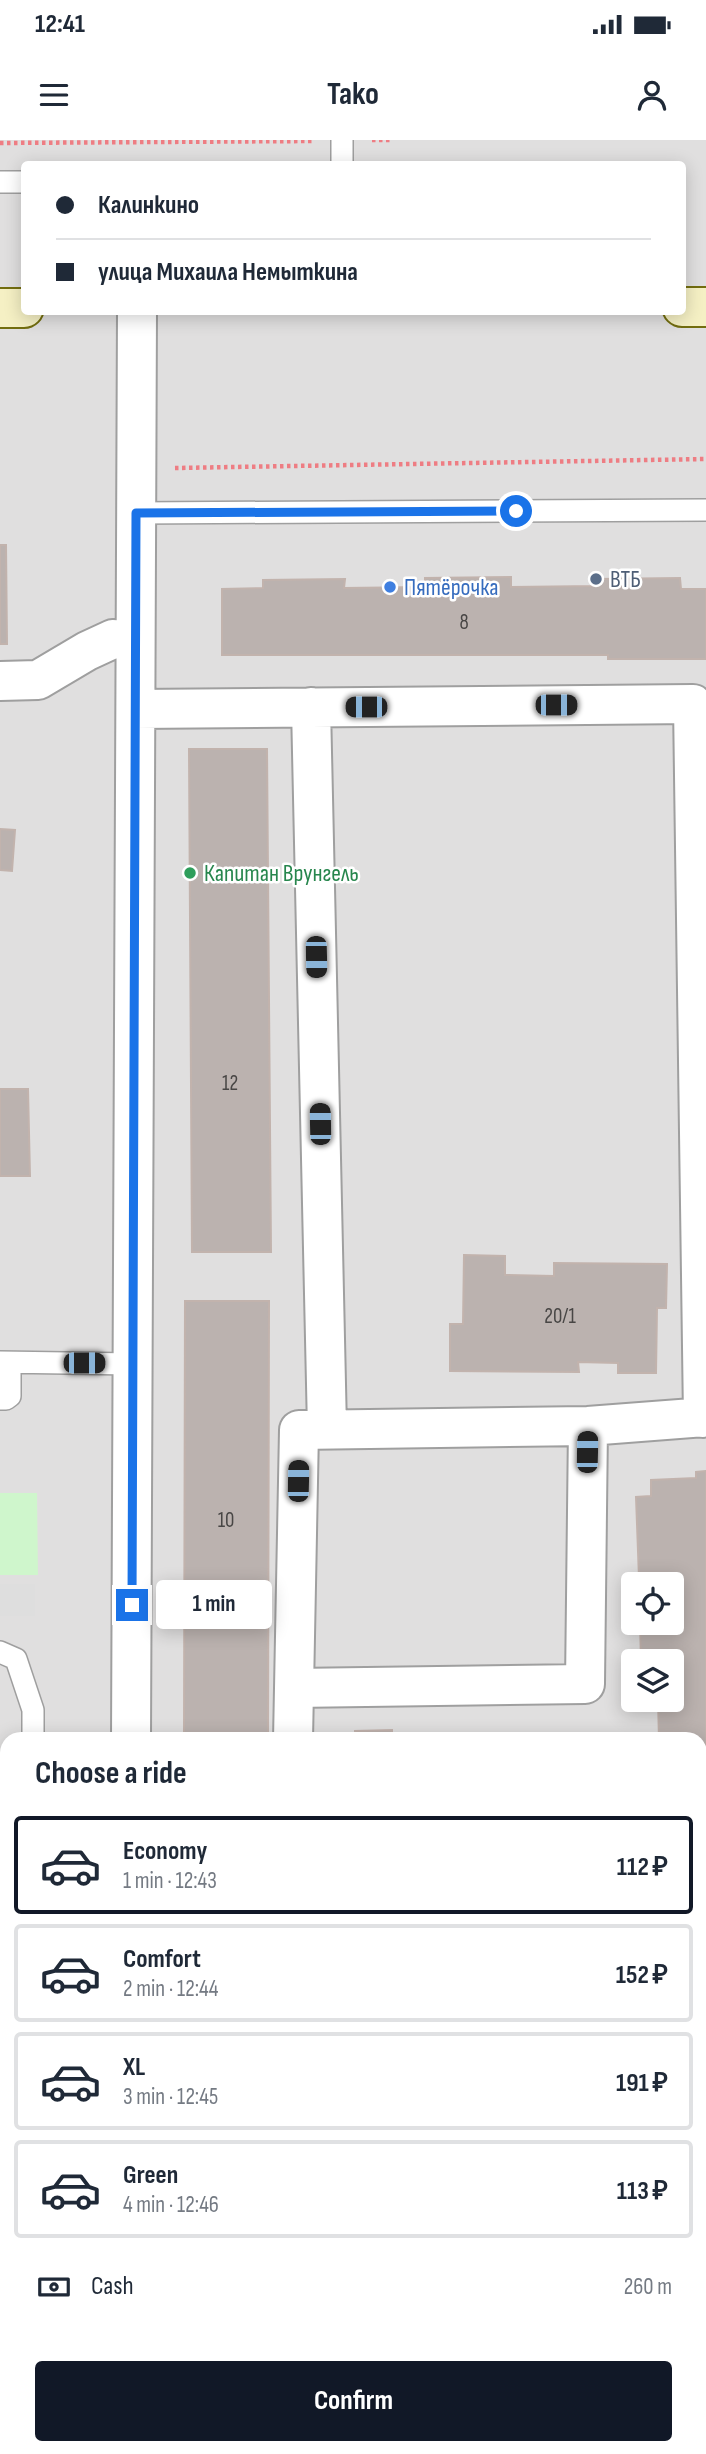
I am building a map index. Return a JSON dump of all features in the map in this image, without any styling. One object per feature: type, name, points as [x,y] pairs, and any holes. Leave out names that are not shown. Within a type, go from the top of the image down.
[{"type":"street","points":[[686,307],[706,307]]},
{"type":"street","points":[[0,308],[21,308]]},
{"type":"street","points":[[131,1732],[137,315]]},
{"type":"street","points":[[0,681],[38,680],[113,639]]},
{"type":"street","points":[[136,709],[693,704],[704,1417],[588,1426],[299,1430],[293,1732]]},
{"type":"street","points":[[311,707],[327,1429]]},
{"type":"street","points":[[294,1688],[585,1684],[588,1426]]},
{"type":"lane","points":[[342,140],[342,161]]},
{"type":"lane","points":[[0,182],[21,182]]},
{"type":"lane","points":[[136,513],[706,510]]},
{"type":"lane","points":[[0,1399],[10,1396],[5,1362],[133,1364]]},
{"type":"lane","points":[[0,1651],[16,1659],[33,1710],[33,1732]]},
{"type":"path","points":[[0,144],[390,140]]},
{"type":"path","points":[[136,469],[706,459]]},
{"type":"shaded area","points":[[0,140],[706,140],[706,1732],[0,1732]]},
{"type":"shaded area","points":[[0,1584],[35,1584],[35,1616],[0,1616]]},
{"type":"green space","points":[[0,1493],[37,1493],[38,1575],[0,1575]]},
{"type":"building","points":[[0,545],[6,545],[7,644],[0,644]]},
{"type":"building","points":[[511,577],[511,587],[596,586],[596,579],[680,578],[681,589],[706,589],[706,659],[608,659],[608,655],[222,655],[222,589],[263,588],[263,580],[345,579],[344,588],[425,587],[425,578]]},
{"type":"building","points":[[189,749],[267,749],[271,1252],[192,1252]]},
{"type":"building","points":[[0,829],[15,830],[12,871],[0,870]]},
{"type":"building","points":[[0,1089],[28,1089],[30,1176],[0,1176]]},
{"type":"building","points":[[464,1255],[505,1256],[505,1275],[554,1276],[554,1263],[667,1264],[666,1308],[657,1308],[656,1373],[618,1373],[618,1363],[578,1362],[579,1372],[450,1371],[450,1324],[463,1324]]},
{"type":"building","points":[[185,1301],[269,1301],[268,1732],[184,1732]]},
{"type":"building","points":[[706,1471],[706,1732],[659,1732],[658,1712],[684,1712],[684,1649],[641,1649],[640,1635],[684,1635],[684,1572],[639,1572],[636,1497],[651,1496],[651,1480],[696,1478],[696,1472]]},
{"type":"building","points":[[392,1730],[392,1732],[355,1732]]},
{"type":"place","name":"ВТБ","points":[[596,579]]},
{"type":"place","name":"Пятёрочка","points":[[390,587]]},
{"type":"place","name":"Капитан Врунгель","points":[[190,873]]},
{"type":"route","points":[[132,1605],[136,513],[516,511]]}]
